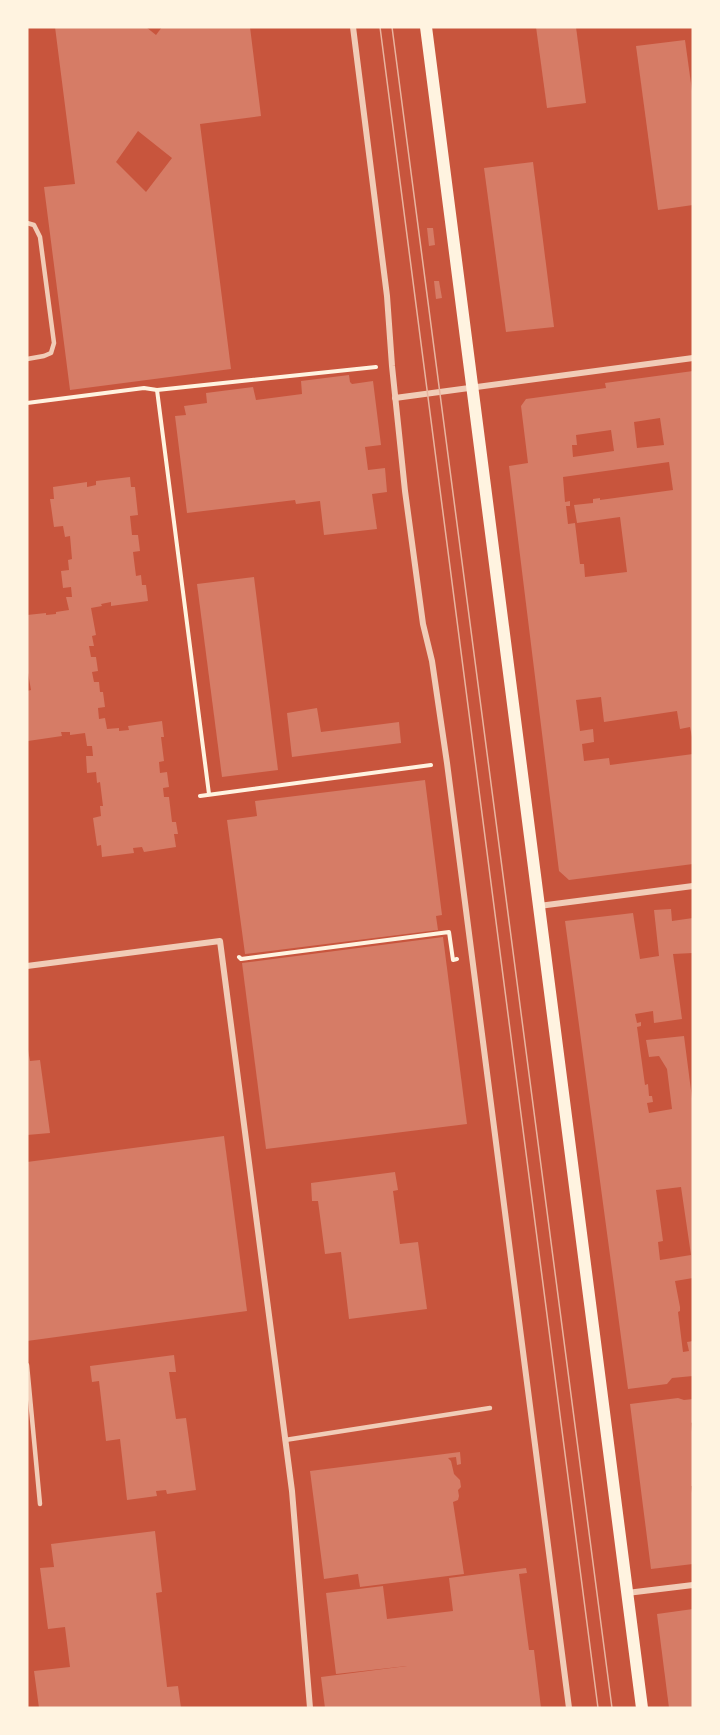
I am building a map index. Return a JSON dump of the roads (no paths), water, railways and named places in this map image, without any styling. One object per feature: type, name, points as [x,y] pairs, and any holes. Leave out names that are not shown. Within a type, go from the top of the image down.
[{"type":"main road","points":[[426,27],[642,1708]]},
{"type":"street","points":[[353,27],[387,297],[405,491],[423,624],[432,661],[447,763],[569,1708]]},
{"type":"street","points":[[395,398],[693,357]]},
{"type":"street","points":[[539,906],[693,886]]},
{"type":"street","points":[[27,966],[220,941],[292,1491],[310,1708]]},
{"type":"street","points":[[627,1593],[693,1585]]},
{"type":"lane","points":[[27,223],[34,225],[40,237],[54,343],[51,352],[44,356],[27,359]]},
{"type":"lane","points":[[27,1365],[40,1504]]},
{"type":"lane","points":[[285,1440],[490,1408]]},
{"type":"lane","points":[[27,1441],[34,1440]]},
{"type":"tram line","points":[[380,27],[598,1708]]},
{"type":"tram line","points":[[392,27],[612,1708]]}]
